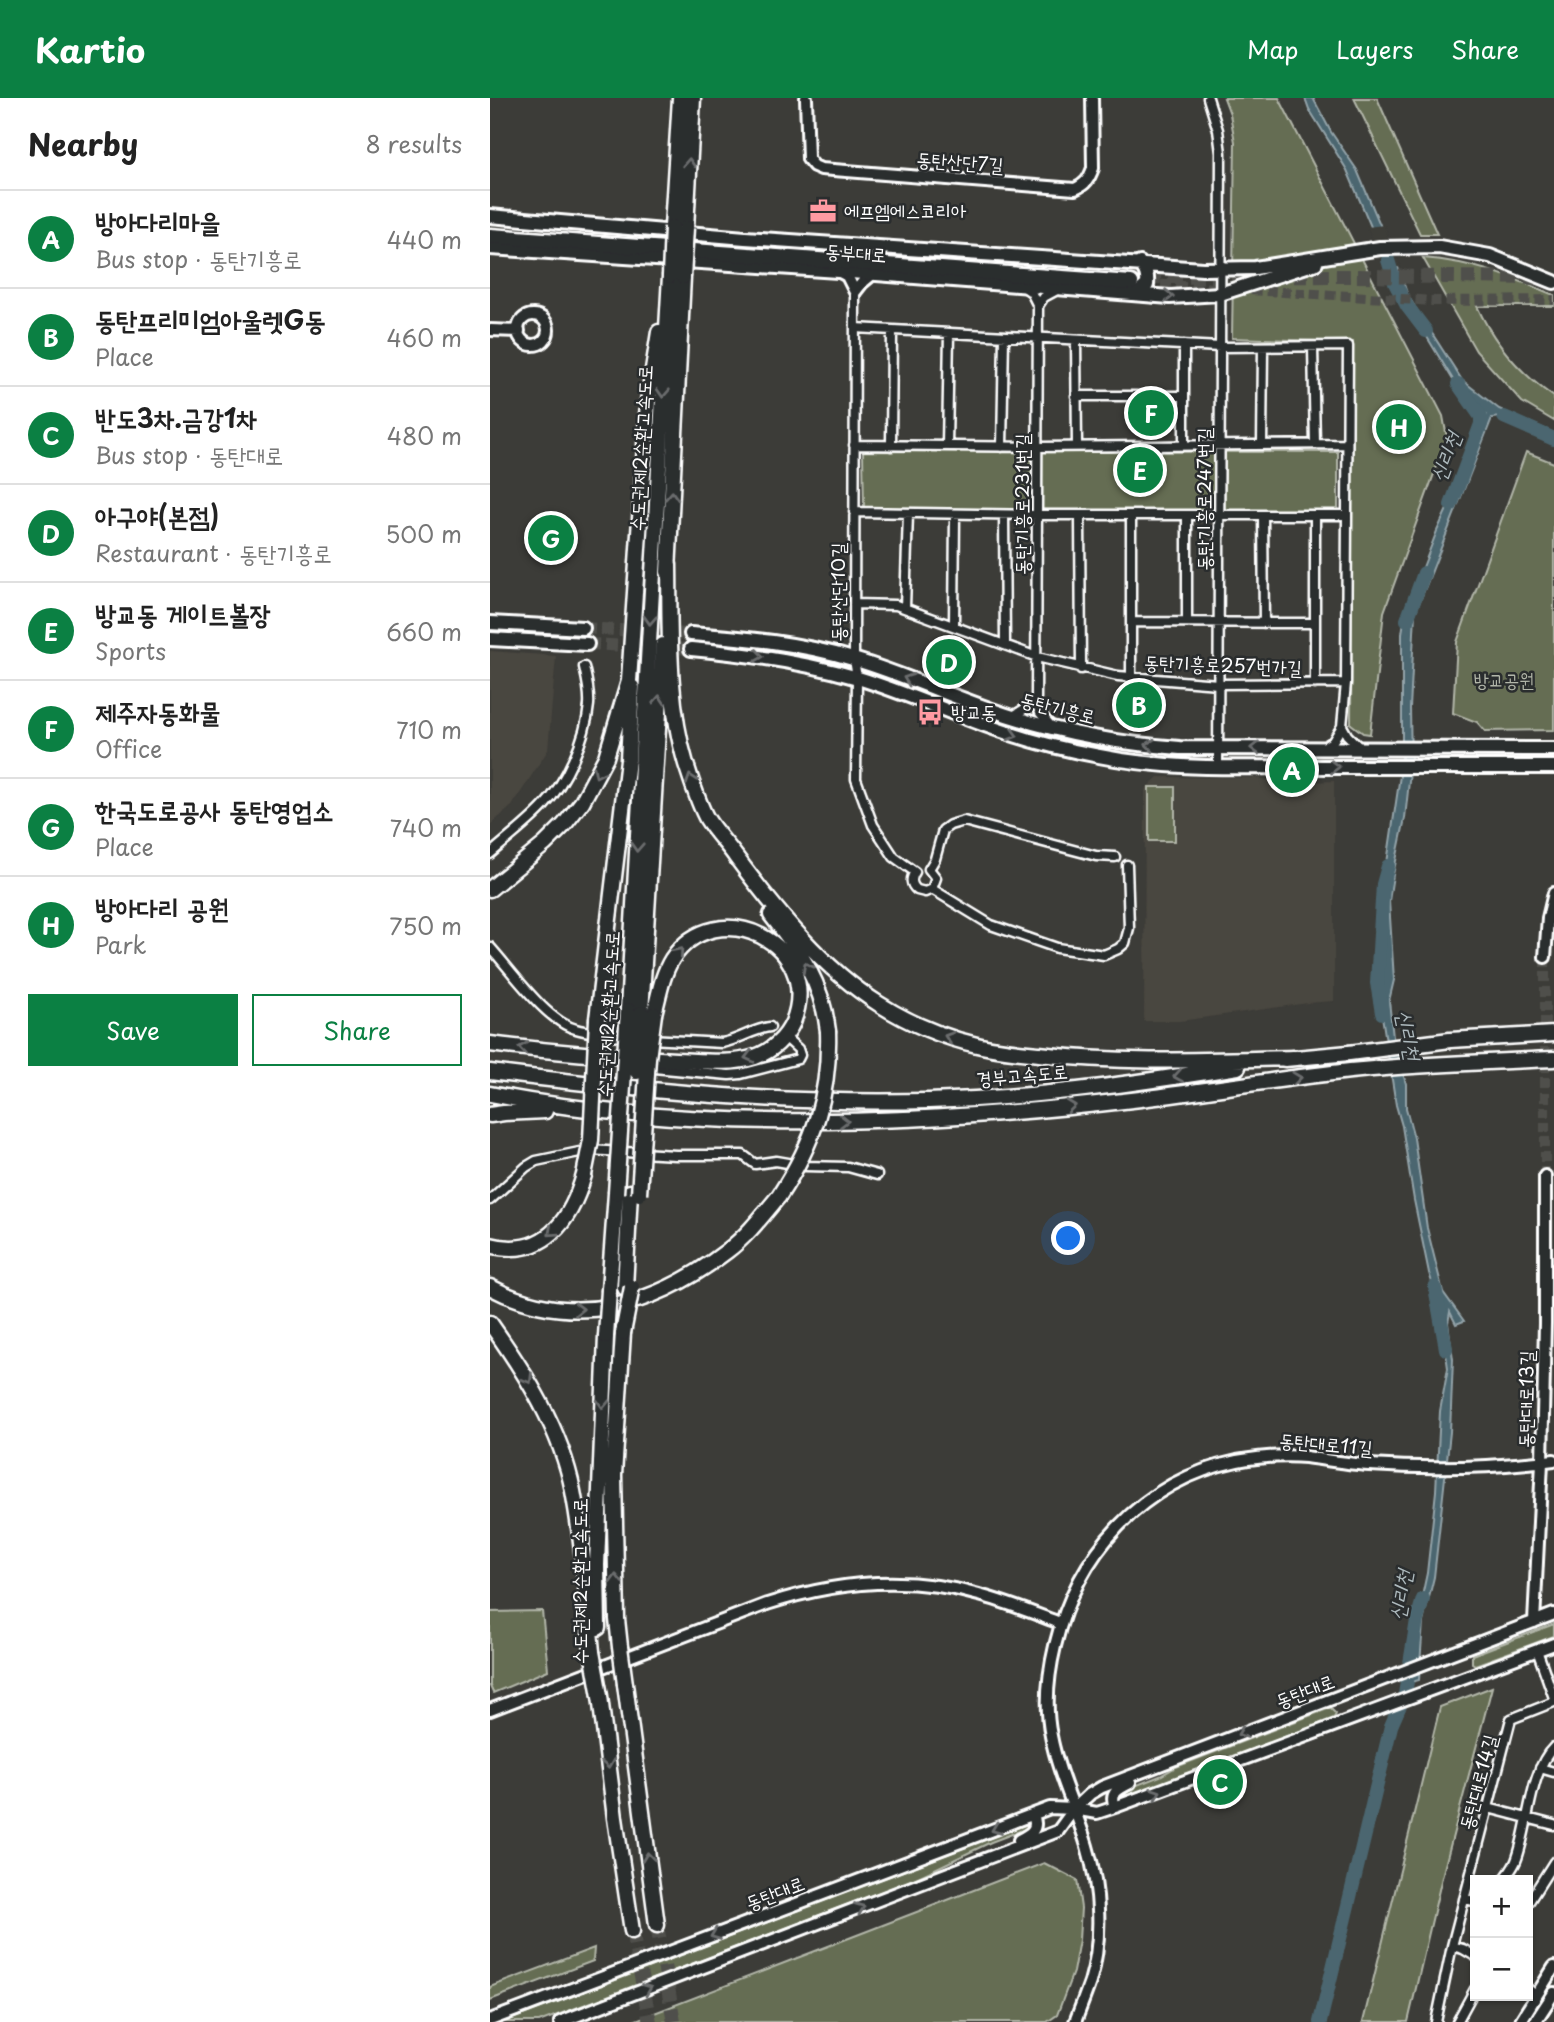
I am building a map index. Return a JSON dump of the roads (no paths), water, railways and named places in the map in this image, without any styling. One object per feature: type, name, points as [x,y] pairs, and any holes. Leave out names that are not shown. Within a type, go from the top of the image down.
[{"type":"highway","name":"수도권제2순환고속도로","points":[[679,228],[680,98]]},
{"type":"highway","name":"수도권제2순환고속도로","points":[[641,1012],[676,276],[693,98]]},
{"type":"highway","name":"동부대로","points":[[490,226],[1131,284]]},
{"type":"highway","name":"동부대로","points":[[490,236],[1131,284]]},
{"type":"highway","name":"수도권제2순환고속도로","points":[[657,1924],[617,1619],[614,1475],[623,1333],[629,1287],[629,1193],[669,565],[676,276]]},
{"type":"highway","points":[[490,889],[564,825],[593,783],[606,757],[629,681],[648,392],[676,276]]},
{"type":"highway","points":[[490,1287],[534,1304],[576,1310],[611,1307],[644,1298],[690,1276],[728,1250],[779,1196],[799,1165],[814,1129],[825,1088],[828,1031],[821,994],[812,973],[707,819],[686,762],[677,718],[670,636],[669,565]]},
{"type":"highway","points":[[490,1245],[522,1247],[545,1239],[570,1212],[584,1175],[591,1140],[597,1019],[632,718],[633,636]]},
{"type":"highway","points":[[707,819],[760,890],[836,971],[878,1003],[930,1031],[980,1046],[1071,1058],[1186,1061],[1293,1058]]},
{"type":"highway","points":[[490,1044],[535,1050],[657,1059],[723,1062],[753,1058],[773,1049],[790,1028],[797,1010],[799,989],[793,968],[778,946],[752,931],[729,928],[709,931],[684,945],[673,958],[641,1012],[648,1058],[629,1193]]},
{"type":"highway","name":"경부고속도로","points":[[490,1072],[621,1088],[797,1099],[974,1099],[1126,1084],[1293,1058],[1450,1040],[1554,1034]]},
{"type":"highway","name":"경부고속도로","points":[[490,1094],[531,1102],[654,1115],[851,1121],[941,1118],[1132,1100],[1352,1071],[1451,1063],[1554,1059]]},
{"type":"highway","points":[[490,1115],[539,1111],[610,1111]]},
{"type":"highway","name":"수도권제2순환고속도로","points":[[595,1652],[609,1290],[629,1193]]},
{"type":"highway","points":[[490,1323],[536,1392],[563,1457],[574,1499],[632,1931]]},
{"type":"main road","points":[[490,216],[745,238],[1220,269],[1255,268],[1355,251],[1411,246],[1454,249],[1490,256],[1554,282]]},
{"type":"main road","name":"동부대로","points":[[490,248],[1062,288],[1131,284],[1170,297],[1220,294],[1311,267],[1325,258]]},
{"type":"main road","points":[[1131,284],[1147,285],[1146,271],[1140,263]]},
{"type":"main road","points":[[490,624],[583,628]]},
{"type":"main road","name":"동탄기흥로","points":[[691,634],[792,645],[853,659],[1012,717],[1054,729],[1131,744],[1180,748],[1554,749]]},
{"type":"main road","points":[[490,639],[587,644]]},
{"type":"main road","name":"동탄기흥로","points":[[691,649],[765,657],[857,678],[1002,732],[1069,750],[1137,762],[1218,767],[1554,768]]},
{"type":"street","name":"동탄산단7길","points":[[806,98],[808,159],[821,169],[1075,188],[1089,179],[1093,168],[1092,98]]},
{"type":"street","name":"동탄기흥로247번길","points":[[1208,98],[1218,130],[1220,153],[1218,767]]},
{"type":"street","points":[[838,271],[847,276],[855,292],[874,273]]},
{"type":"street","points":[[1021,285],[1031,292],[1038,306],[1044,297],[1062,288]]},
{"type":"street","name":"동탄산단10길","points":[[855,292],[853,659],[857,678],[856,779],[873,825],[894,857],[915,872]]},
{"type":"street","name":"동탄기흥로231번길","points":[[1036,702],[1038,306]]},
{"type":"street","points":[[855,328],[1220,347],[1348,346],[1346,683],[1342,726],[1333,741],[1320,749]]},
{"type":"street","points":[[891,446],[892,330]]},
{"type":"street","points":[[490,331],[519,331]]},
{"type":"street","points":[[947,446],[949,333]]},
{"type":"street","points":[[1002,447],[1004,336]]},
{"type":"street","points":[[1076,340],[1077,446]]},
{"type":"street","points":[[1184,345],[1184,445]]},
{"type":"street","points":[[1313,346],[1315,444]]},
{"type":"street","points":[[1262,445],[1263,347]]},
{"type":"street","points":[[1076,396],[1184,396]]},
{"type":"street","points":[[855,445],[1038,447],[1347,444]]},
{"type":"street","points":[[854,512],[1037,515],[1347,514]]},
{"type":"street","points":[[905,608],[908,513]]},
{"type":"street","points":[[954,625],[955,514]]},
{"type":"street","points":[[1004,514],[1005,644]]},
{"type":"street","points":[[1263,514],[1264,622]]},
{"type":"street","name":"동탄기흥로257번가길","points":[[1315,514],[1315,684]]},
{"type":"street","points":[[1080,515],[1081,668]]},
{"type":"street","name":"동탄기흥로257번가길","points":[[1130,678],[1131,515]]},
{"type":"street","points":[[1188,515],[1188,622]]},
{"type":"street","name":"동탄기흥로257번가길","points":[[854,604],[895,605],[1037,657],[1130,678],[1219,684],[1346,683]]},
{"type":"street","points":[[1130,622],[1315,623]]},
{"type":"street","points":[[490,854],[544,807],[561,783],[584,732],[589,686],[584,667]]},
{"type":"street","points":[[1012,717],[1036,702],[1040,713],[1054,729]]},
{"type":"street","points":[[1342,726],[1352,741],[1367,749]]},
{"type":"street","points":[[929,869],[935,859],[943,830],[964,821],[1096,856],[1115,857]]},
{"type":"street","points":[[932,889],[991,925],[1057,948],[1104,955],[1125,943],[1129,929],[1127,865]]},
{"type":"street","points":[[921,868],[929,869],[936,878],[932,889],[925,892],[917,890],[912,879],[915,872],[921,868]]},
{"type":"street","points":[[1545,957],[1548,918],[1554,892]]},
{"type":"street","points":[[490,947],[544,1009],[557,1021],[574,1029],[657,1040],[722,1043],[734,1041],[760,1028],[770,1027]]},
{"type":"street","points":[[654,1068],[741,1074],[798,1059],[798,1049],[786,1038]]},
{"type":"street","points":[[490,1200],[536,1161],[589,1150],[676,1155],[743,1155],[755,1164],[776,1161],[805,1166],[848,1167],[877,1175]]},
{"type":"street","name":"동탄대로13길","points":[[1534,1622],[1548,1461],[1545,1176]]},
{"type":"street","name":"동탄대로11길","points":[[1075,2022],[1090,1981],[1098,1912],[1093,1869],[1051,1736],[1048,1716],[1049,1680],[1060,1623],[1081,1575],[1107,1538],[1144,1504],[1178,1482],[1226,1464],[1289,1456],[1392,1466],[1488,1466],[1548,1461]]},
{"type":"street","points":[[490,1710],[767,1604],[803,1592],[838,1586],[897,1583],[946,1588],[979,1595],[1060,1623]]},
{"type":"street","name":"동탄대로","points":[[560,2022],[1058,1831],[1074,1809],[1102,1787],[1554,1614]]},
{"type":"street","name":"동탄대로","points":[[490,2020],[1050,1808],[1097,1813],[1554,1644]]},
{"type":"street","name":"동탄대로14길","points":[[1436,2022],[1452,1946],[1511,1719],[1554,1700],[1537,1650]]},
{"type":"street","points":[[1507,1875],[1515,1862],[1540,1768],[1554,1747]]},
{"type":"street","points":[[1115,1807],[1113,1795],[1116,1790],[1146,1777],[1152,1768]]},
{"type":"street","points":[[1540,1768],[1554,1772]]},
{"type":"street","points":[[1488,1808],[1554,1825]]},
{"type":"street","points":[[990,1858],[1003,1846],[1030,1835],[1035,1829],[1033,1815]]},
{"type":"street","points":[[1533,1895],[1554,1862]]},
{"type":"street","points":[[1464,1899],[1470,1900]]},
{"type":"street","points":[[1452,1946],[1470,1953]]},
{"type":"street","points":[[1533,1991],[1554,1967]]},
{"type":"street","points":[[1535,2022],[1554,1993]]},
{"type":"street","points":[[1457,2022],[1470,1998]]},
{"type":"street","points":[[1520,2022],[1528,2001]]},
{"type":"water","points":[[1305,98],[1313,98],[1331,132],[1357,170],[1408,296],[1462,380],[1499,409],[1554,433],[1554,437],[1502,417],[1492,418],[1415,614],[1410,708],[1411,763],[1405,818],[1389,901],[1394,980],[1389,1001],[1393,1037],[1406,1084],[1406,1108],[1414,1138],[1427,1228],[1443,1292],[1464,1321],[1456,1324],[1450,1312],[1448,1323],[1453,1359],[1450,1432],[1434,1577],[1423,1622],[1419,1680],[1412,1682],[1417,1620],[1427,1573],[1436,1491],[1440,1411],[1448,1368],[1439,1304],[1429,1273],[1396,1105],[1379,997],[1378,970],[1384,883],[1402,762],[1402,633],[1406,609],[1412,603],[1437,531],[1464,472],[1475,457],[1487,415],[1458,388],[1427,337],[1388,267],[1347,170]]},
{"type":"waterway","name":"신리천","points":[[1388,260],[1395,283],[1407,306],[1426,331]]},
{"type":"waterway","name":"신리천","points":[[1451,505],[1481,424],[1481,417],[1458,384]]},
{"type":"waterway","points":[[1504,417],[1554,439]]},
{"type":"waterway","name":"신리천","points":[[1407,620],[1424,573]]},
{"type":"waterway","name":"신리천","points":[[1382,1013],[1377,983],[1383,884],[1388,866]]},
{"type":"waterway","name":"신리천","points":[[1435,1287],[1446,1349]]},
{"type":"waterway","name":"신리천","points":[[1320,2022],[1391,1726],[1405,1694],[1423,1599]]},
{"type":"tunnel","points":[[1126,275],[1546,278]]},
{"type":"tunnel","points":[[1131,283],[1435,301],[1554,300]]},
{"type":"tunnel","points":[[583,628],[691,634]]},
{"type":"tunnel","points":[[587,644],[691,649]]},
{"type":"tunnel","points":[[1545,957],[1545,1176]]},
{"type":"tunnel","points":[[657,1925],[674,2022]]},
{"type":"tunnel","points":[[632,1931],[650,2022]]},
{"type":"place","name":"에프엠에스코리아","points":[[823,211]]},
{"type":"place","name":"제주자동화물","points":[[1151,413]]},
{"type":"place","name":"방아다리 공원","points":[[1399,427]]},
{"type":"place","name":"방교동 게이트볼장","points":[[1140,470]]},
{"type":"place","name":"한국도로공사 동탄영업소","points":[[551,538]]},
{"type":"place","name":"아구야(본점)","points":[[949,662]]},
{"type":"place","name":"동탄프리미엄아울렛G동","points":[[1139,705]]},
{"type":"place","name":"방교동","points":[[930,712]]},
{"type":"place","name":"방아다리마을","points":[[1292,770]]},
{"type":"place","name":"반도3차.금강1차","points":[[1220,1782]]},
{"type":"park label","name":"방교공원","points":[[1504,680]]}]
